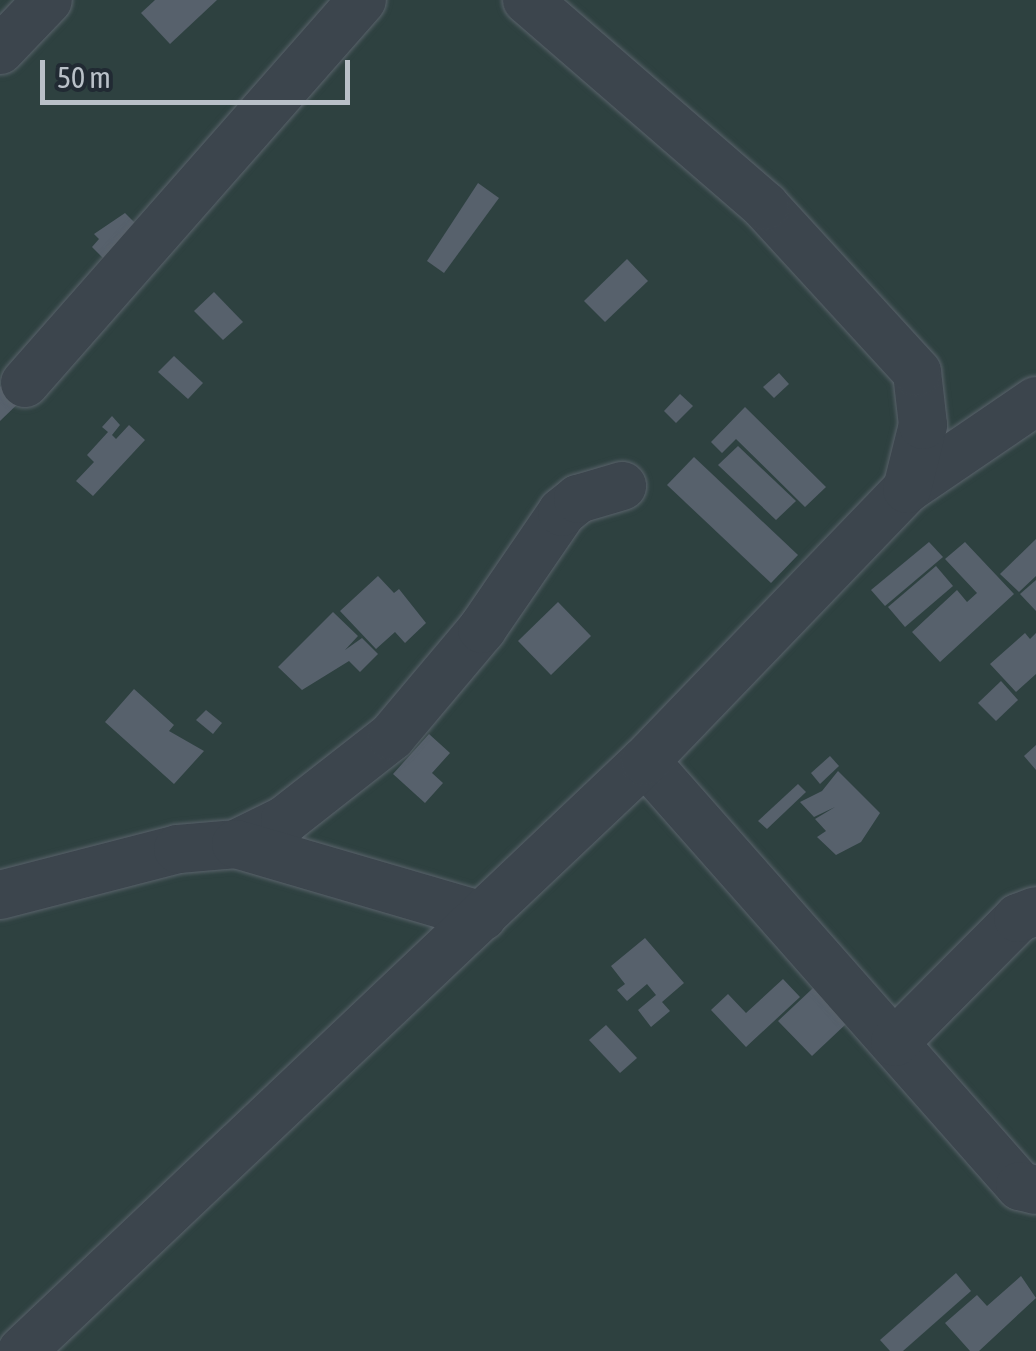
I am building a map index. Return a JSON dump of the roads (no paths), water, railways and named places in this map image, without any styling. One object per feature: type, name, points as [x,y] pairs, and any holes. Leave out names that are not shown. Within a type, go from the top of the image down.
[{"type":"street","points":[[0,50],[48,0]]},
{"type":"street","points":[[24,383],[362,0]]},
{"type":"street","points":[[527,0],[765,206],[917,372],[923,425],[907,489]]},
{"type":"street","points":[[22,1351],[644,761],[907,489],[1035,402]]},
{"type":"street","points":[[236,844],[285,820],[392,736],[482,629],[562,512],[578,498],[622,486]]},
{"type":"street","points":[[644,761],[1020,1186],[1036,1190]]},
{"type":"street","points":[[0,895],[178,848],[236,844],[482,916]]},
{"type":"street","points":[[895,1042],[1018,918],[1036,911]]}]
